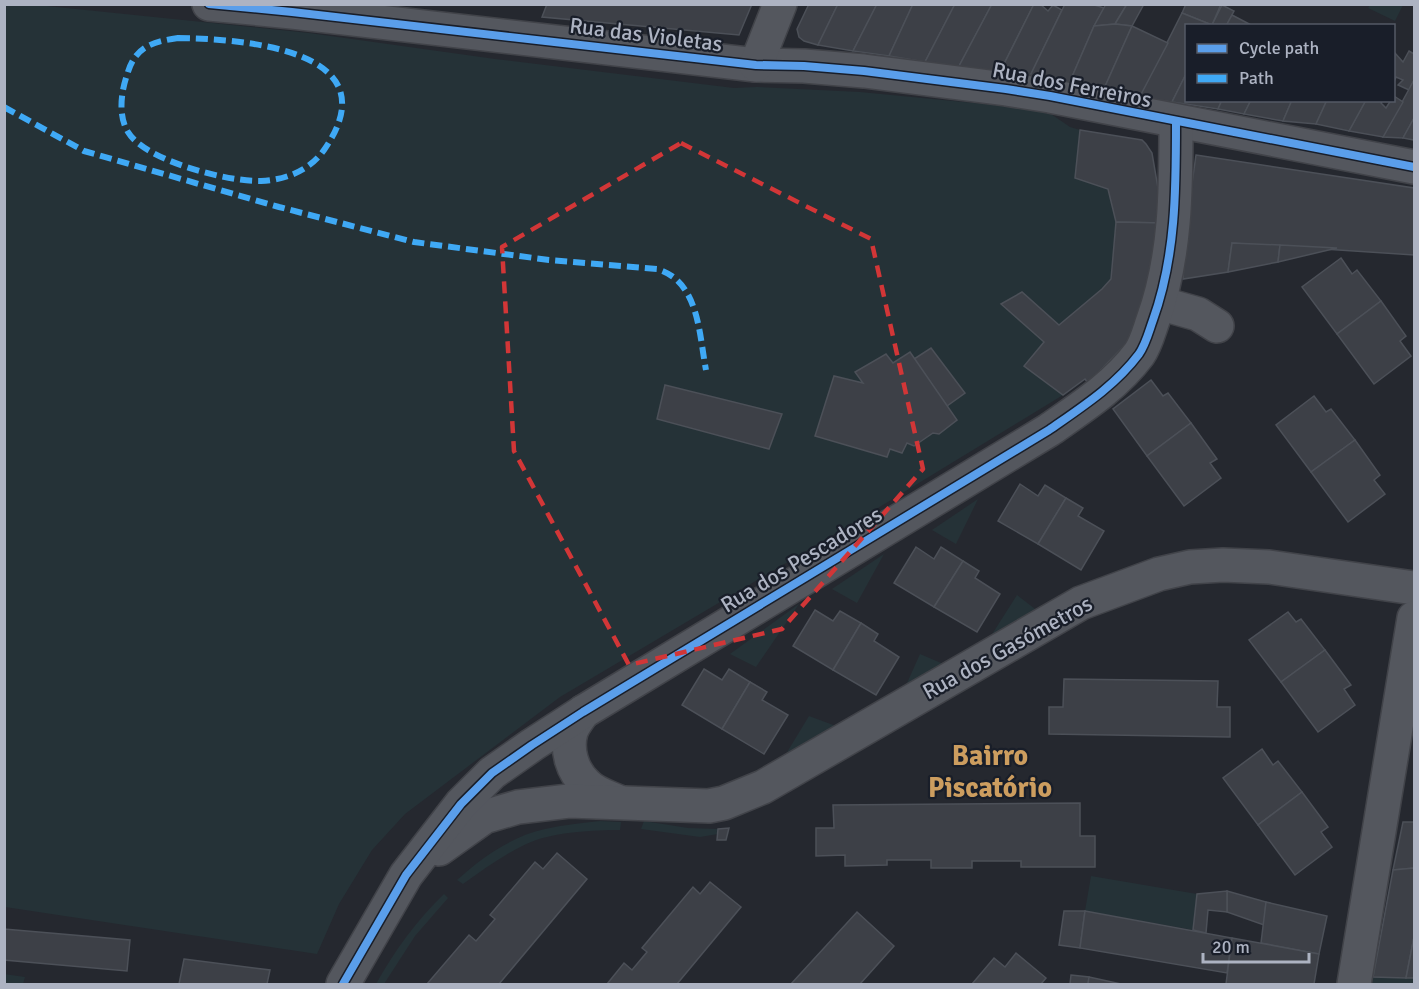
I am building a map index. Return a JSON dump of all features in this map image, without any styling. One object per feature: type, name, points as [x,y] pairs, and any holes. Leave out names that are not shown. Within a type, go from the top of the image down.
[{"type":"street","name":"Rua das Violetas","points":[[209,4],[756,65]]},
{"type":"street","points":[[756,65],[780,4]]},
{"type":"street","name":"Rua dos Ferreiros","points":[[756,65],[864,70],[963,82],[1050,96],[1414,167]]},
{"type":"street","name":"Rua dos Pescadores","points":[[343,984],[406,874],[461,804],[492,773],[532,744],[583,712],[1049,430],[1102,392],[1125,370],[1141,351],[1159,303],[1168,262],[1176,202],[1176,122]]},
{"type":"street","points":[[1159,303],[1198,314],[1217,326]]},
{"type":"street","name":"Rua dos Gasómetros","points":[[406,874],[484,818],[518,807],[569,801],[709,806],[741,797],[763,787],[1081,603],[1159,574],[1190,567],[1223,565],[1269,567],[1414,588]]},
{"type":"street","points":[[1354,984],[1414,618]]},
{"type":"street","name":"Rua dos Gasómetros","points":[[583,712],[572,730],[569,753],[573,763],[586,784],[598,793],[621,803]]},
{"type":"highlighted area","points":[[681,143],[871,239],[923,469],[782,629],[629,665],[514,451],[502,247]]},
{"type":"shaded area","points":[[1370,4],[1403,5],[1395,21],[1368,8]]},
{"type":"shaded area","points":[[4,5],[37,5],[309,33],[495,59],[734,88],[860,92],[1045,110],[1070,127],[1080,130],[1075,178],[1108,189],[1116,222],[1111,279],[1059,325],[1022,292],[1001,304],[1044,342],[1024,366],[1063,395],[850,525],[560,697],[405,814],[372,850],[339,904],[317,954],[5,907]],"holes":[[[931,348],[965,393],[947,406],[933,433],[914,446],[907,443],[902,452],[890,449],[886,457],[815,436],[834,376],[863,383],[855,372],[885,354],[893,363],[909,352],[914,359]],[[666,385],[781,414],[769,449],[657,419]]]},
{"type":"shaded area","points":[[978,499],[956,544],[932,530]]},
{"type":"shaded area","points":[[884,554],[857,603],[832,589]]},
{"type":"shaded area","points":[[1017,595],[1039,612],[989,639]]},
{"type":"shaded area","points":[[799,604],[756,667],[730,654]]},
{"type":"shaded area","points":[[920,654],[948,666],[903,692]]},
{"type":"shaded area","points":[[809,716],[836,726],[783,759]]},
{"type":"shaded area","points":[[600,821],[621,822],[620,830],[575,832],[541,839],[504,856],[463,884],[457,880],[509,842],[533,832]]},
{"type":"shaded area","points":[[644,821],[688,828],[718,829],[718,834],[700,837],[641,829]]},
{"type":"shaded area","points":[[1091,876],[1197,894],[1193,930],[1085,911]]},
{"type":"shaded area","points":[[444,894],[448,898],[415,936],[384,984],[376,984],[407,936]]},
{"type":"shaded area","points":[[4,974],[25,977],[23,984],[5,984]]},
{"type":"shaded area","points":[[1373,977],[1414,978],[1414,984],[1372,984]]},
{"type":"building","points":[[547,4],[752,4],[739,35],[542,17]]},
{"type":"building","points":[[809,4],[838,4],[818,45],[804,41],[799,37],[797,29]]},
{"type":"building","points":[[838,4],[877,4],[853,51],[818,45]]},
{"type":"building","points":[[877,4],[913,4],[889,56],[853,51]]},
{"type":"building","points":[[913,4],[955,4],[925,62],[889,56]]},
{"type":"building","points":[[955,4],[992,4],[958,68],[925,62]]},
{"type":"building","points":[[992,4],[1034,4],[999,74],[958,68]]},
{"type":"building","points":[[1034,4],[1040,4],[1048,11],[1053,5],[1062,10],[1029,78],[999,74]]},
{"type":"building","points":[[1065,4],[1091,4],[1104,8],[1068,86],[1029,78]]},
{"type":"building","points":[[1106,4],[1127,4],[1115,24],[1094,26]]},
{"type":"building","points":[[1127,4],[1144,4],[1132,26],[1115,24]]},
{"type":"building","points":[[1186,4],[1221,4],[1212,24],[1182,13]]},
{"type":"building","points":[[1222,5],[1234,11],[1227,24],[1212,24]]},
{"type":"building","points":[[1182,13],[1210,24],[1185,24],[1185,76],[1172,102],[1139,98]]},
{"type":"building","points":[[1232,15],[1249,24],[1227,24]]},
{"type":"building","points":[[1115,24],[1132,26],[1103,91],[1068,86],[1094,26]]},
{"type":"building","points":[[1132,26],[1168,43],[1139,98],[1103,91]]},
{"type":"building","points":[[1409,51],[1414,54],[1414,80],[1409,90],[1398,85],[1403,80],[1396,77],[1395,80],[1395,53],[1403,62]]},
{"type":"building","points":[[1185,76],[1185,102],[1221,102],[1218,109],[1172,102]]},
{"type":"building","points":[[1414,80],[1414,118],[1403,138],[1383,137]]},
{"type":"building","points":[[1395,97],[1403,102],[1383,137],[1349,131],[1365,102],[1382,102],[1386,108],[1390,102],[1395,102]]},
{"type":"building","points":[[1221,102],[1250,102],[1244,114],[1218,109]]},
{"type":"building","points":[[1250,102],[1291,102],[1283,121],[1244,114]]},
{"type":"building","points":[[1291,102],[1326,102],[1316,124],[1283,121]]},
{"type":"building","points":[[1326,102],[1365,102],[1349,131],[1316,124]]},
{"type":"building","points":[[1414,118],[1414,140],[1403,138]]},
{"type":"building","points":[[1080,130],[1142,140],[1146,144],[1152,153],[1164,223],[1116,222],[1108,189],[1075,178]]},
{"type":"building","points":[[1196,155],[1414,188],[1414,255],[1232,243],[1228,272],[1183,279],[1187,219]]},
{"type":"building","points":[[1116,222],[1164,223],[1137,322],[1126,344],[1088,383],[1085,379],[1063,395],[1024,366],[1044,342],[1001,304],[1022,292],[1059,325],[1111,279]]},
{"type":"building","points":[[1232,243],[1280,245],[1278,262],[1228,272]]},
{"type":"building","points":[[1280,245],[1337,248],[1278,262]]},
{"type":"building","points":[[1341,258],[1352,274],[1357,270],[1381,301],[1337,334],[1302,287]]},
{"type":"building","points":[[1381,301],[1406,336],[1400,341],[1411,356],[1374,384],[1337,334]]},
{"type":"building","points":[[931,348],[965,393],[947,406],[914,359]]},
{"type":"building","points":[[910,352],[957,420],[939,434],[933,433],[914,446],[907,443],[902,453],[890,449],[887,457],[815,436],[834,376],[863,383],[855,372],[886,354],[893,363]]},
{"type":"building","points":[[1151,380],[1163,396],[1168,393],[1191,423],[1147,456],[1113,409]]},
{"type":"building","points":[[665,385],[782,414],[769,449],[657,419]]},
{"type":"building","points":[[1314,396],[1326,412],[1331,409],[1355,440],[1311,472],[1276,425]]},
{"type":"building","points":[[1191,423],[1217,459],[1210,463],[1221,478],[1184,506],[1147,456]]},
{"type":"building","points":[[1355,440],[1380,475],[1374,480],[1385,494],[1348,522],[1311,472]]},
{"type":"building","points":[[1020,484],[1038,496],[1045,485],[1066,498],[1038,544],[998,521]]},
{"type":"building","points":[[1066,498],[1083,508],[1078,516],[1104,531],[1081,570],[1038,544]]},
{"type":"building","points":[[916,547],[934,559],[941,547],[963,561],[934,607],[894,583]]},
{"type":"building","points":[[963,561],[979,571],[975,578],[1000,594],[977,632],[934,607]]},
{"type":"building","points":[[815,610],[833,621],[840,611],[861,623],[833,670],[793,646]]},
{"type":"building","points":[[1288,612],[1296,622],[1301,619],[1325,650],[1281,682],[1249,640]]},
{"type":"building","points":[[861,623],[878,634],[874,641],[899,657],[876,695],[833,670]]},
{"type":"building","points":[[1325,650],[1351,685],[1344,689],[1355,705],[1318,732],[1281,682]]},
{"type":"building","points":[[704,669],[722,680],[729,669],[750,682],[722,729],[682,705]]},
{"type":"building","points":[[1064,679],[1218,681],[1217,707],[1230,707],[1230,737],[1049,734],[1049,707],[1063,707]]},
{"type":"building","points":[[750,682],[767,692],[762,700],[788,715],[764,754],[722,729]]},
{"type":"building","points":[[1262,749],[1273,765],[1278,761],[1302,792],[1258,825],[1223,778]]},
{"type":"building","points":[[1302,792],[1328,827],[1321,832],[1332,847],[1295,875],[1258,825]]},
{"type":"building","points":[[1080,803],[1080,836],[1095,836],[1095,867],[1021,867],[1021,861],[972,861],[972,868],[931,868],[931,860],[887,860],[887,865],[845,866],[845,855],[816,856],[816,828],[834,828],[833,805]]},
{"type":"building","points":[[1403,822],[1414,822],[1414,868],[1393,870]]},
{"type":"building","points":[[729,828],[726,840],[717,840],[718,829]]},
{"type":"building","points":[[557,853],[587,879],[499,984],[427,984],[469,935],[476,941],[495,919],[490,915],[535,862],[543,869]]},
{"type":"building","points":[[1414,868],[1414,937],[1406,978],[1373,977],[1393,870]]},
{"type":"building","points":[[710,882],[741,907],[677,984],[607,984],[624,963],[632,970],[647,952],[642,948],[693,887],[700,894]]},
{"type":"building","points":[[1227,891],[1266,902],[1264,925],[1227,912]]},
{"type":"building","points":[[1227,891],[1227,912],[1208,910],[1206,933],[1193,930],[1197,894]]},
{"type":"building","points":[[1266,902],[1327,916],[1319,954],[1261,943]]},
{"type":"building","points":[[1064,911],[1085,911],[1080,948],[1059,945]]},
{"type":"building","points":[[1085,911],[1232,938],[1227,973],[1080,948]]},
{"type":"building","points":[[857,912],[894,946],[860,984],[791,984]]},
{"type":"building","points":[[4,929],[130,940],[127,971],[4,960]]},
{"type":"building","points":[[1414,937],[1414,978],[1406,978]]},
{"type":"building","points":[[1232,938],[1319,954],[1314,984],[1226,984]]},
{"type":"building","points":[[1016,953],[1046,978],[1041,984],[972,984],[994,958],[1005,967]]},
{"type":"building","points":[[184,959],[270,970],[267,984],[179,984]]},
{"type":"building","points":[[1071,975],[1089,977],[1088,984],[1070,984]]},
{"type":"building","points":[[1089,977],[1121,984],[1088,984]]},
{"type":"marked path","points":[[178,38],[270,47],[300,56],[325,70],[340,90],[341,116],[324,150],[312,163],[297,173],[279,179],[261,181],[229,178],[189,168],[169,161],[137,142],[125,126],[121,104],[130,66],[145,48],[178,38]]},
{"type":"marked path","points":[[4,107],[84,151],[279,207],[414,242],[549,260],[657,269],[671,275],[689,297],[695,311],[706,370]]},
{"type":"cycle path","points":[[209,4],[756,65],[864,71],[1006,89],[1414,167]]},
{"type":"cycle path","points":[[343,984],[406,875],[461,804],[492,773],[583,712],[1049,430],[1097,395],[1130,366],[1144,346],[1149,333],[1166,271],[1175,197],[1176,122]]},
{"type":"district","name":"Bairro Piscatório","points":[[990,771]]}]
